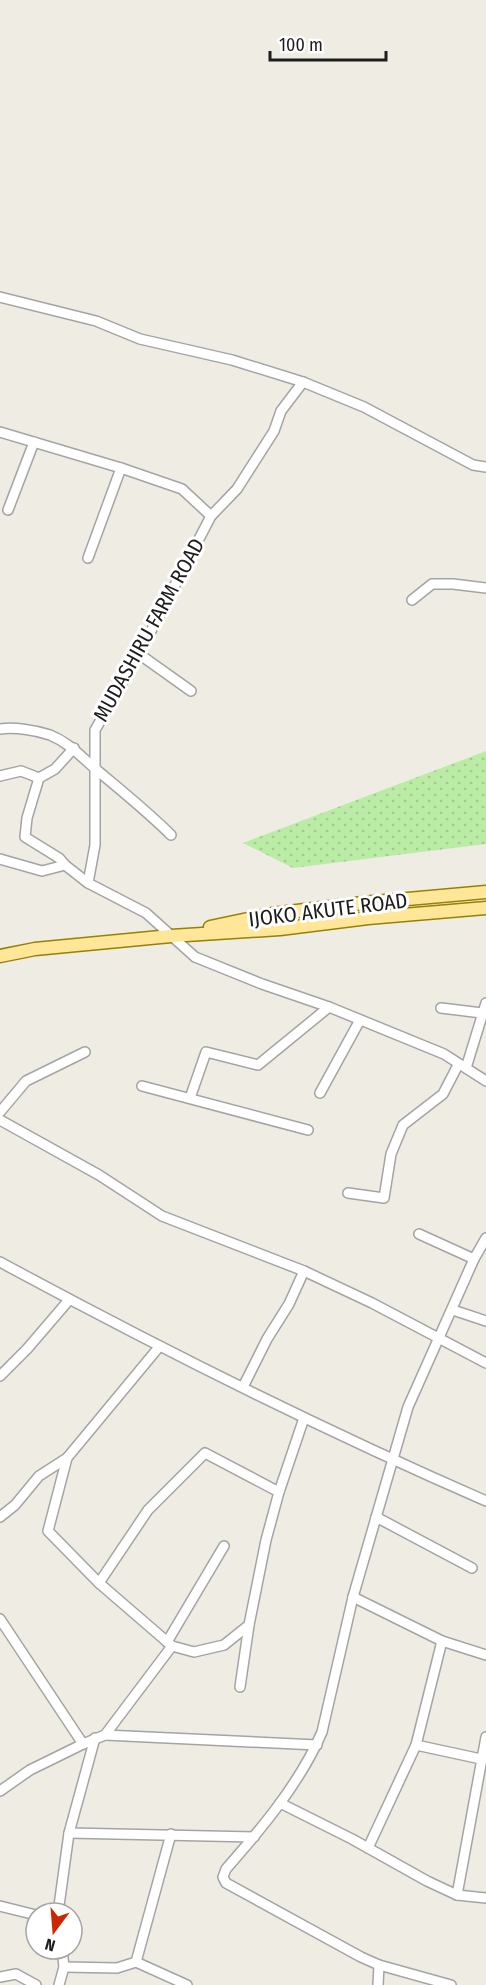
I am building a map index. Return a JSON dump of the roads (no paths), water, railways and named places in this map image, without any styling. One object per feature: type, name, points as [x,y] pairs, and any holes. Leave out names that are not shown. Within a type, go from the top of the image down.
[{"type":"main road","name":"IJOKO AKUTE ROAD","points":[[171,936],[272,914],[486,892]]},
{"type":"main road","name":"IJOKO AKUTE ROAD","points":[[0,956],[35,949],[171,936],[280,929],[368,918],[486,908]]},
{"type":"street","points":[[0,297],[96,321],[140,339],[232,360],[303,382],[364,407],[473,465],[486,467]]},
{"type":"street","name":"MUDASHIRU FARM ROAD","points":[[88,883],[94,844],[95,730],[139,654],[211,516],[237,489],[274,431],[281,411],[303,382]]},
{"type":"street","points":[[0,432],[121,468],[182,489],[211,516]]},
{"type":"street","points":[[8,510],[34,442]]},
{"type":"street","points":[[88,558],[121,468]]},
{"type":"street","points":[[412,600],[432,584],[486,588]]},
{"type":"street","points":[[139,654],[191,691]]},
{"type":"street","points":[[0,729],[10,727],[50,735],[74,748],[96,770],[145,809],[171,835]]},
{"type":"street","points":[[74,748],[55,769],[39,778],[27,818],[25,837],[59,858],[88,883],[146,913],[195,957],[262,984],[329,1007],[444,1054],[486,1081]]},
{"type":"street","points":[[0,776],[21,771],[39,778]]},
{"type":"street","points":[[0,859],[42,872],[65,865]]},
{"type":"street","points":[[348,1192],[384,1198],[391,1154],[403,1125],[443,1094],[462,1066],[486,1003]]},
{"type":"street","points":[[190,1098],[206,1052],[258,1065],[329,1007]]},
{"type":"street","points":[[441,1008],[482,1013]]},
{"type":"street","points":[[320,1093],[360,1020]]},
{"type":"street","points":[[0,1112],[26,1081],[85,1052]]},
{"type":"street","points":[[142,1086],[308,1130]]},
{"type":"street","points":[[0,1120],[81,1164],[162,1216],[304,1271],[372,1303],[486,1363]]},
{"type":"street","points":[[419,1233],[474,1259]]},
{"type":"street","points":[[451,1985],[380,1965],[361,1957],[226,1883],[224,1877],[226,1869],[280,1803],[317,1745],[331,1698],[353,1597],[408,1407],[474,1259],[486,1238]]},
{"type":"street","points":[[0,1262],[159,1347],[304,1418],[486,1502]]},
{"type":"street","points":[[243,1387],[267,1339],[289,1304],[304,1271]]},
{"type":"street","points":[[0,1376],[27,1349],[69,1300]]},
{"type":"street","points":[[453,1310],[486,1321]]},
{"type":"street","points":[[0,1517],[15,1505],[39,1476],[67,1458],[159,1347]]},
{"type":"street","points":[[240,1687],[249,1625],[266,1540],[279,1492],[304,1418]]},
{"type":"street","points":[[99,1583],[148,1510],[205,1453],[279,1492]]},
{"type":"street","points":[[67,1458],[48,1531],[99,1583],[170,1644],[194,1652],[224,1645],[249,1625]]},
{"type":"street","points":[[376,1517],[472,1568]]},
{"type":"street","points":[[105,1735],[170,1644],[225,1546]]},
{"type":"street","points":[[353,1597],[442,1641],[486,1655]]},
{"type":"street","points":[[0,1619],[44,1682],[83,1744]]},
{"type":"street","points":[[368,1848],[416,1745],[442,1641]]},
{"type":"street","points":[[0,1791],[21,1775],[105,1735],[317,1745]]},
{"type":"street","points":[[457,1894],[486,1737]]},
{"type":"street","points":[[60,1901],[69,1833],[96,1738]]},
{"type":"street","points":[[416,1745],[481,1759]]},
{"type":"street","points":[[280,1803],[368,1848],[408,1872],[457,1894],[486,1898]]},
{"type":"street","points":[[69,1833],[254,1837]]},
{"type":"street","points":[[136,1962],[171,1834]]},
{"type":"street","points":[[0,1906],[24,1913]]},
{"type":"street","points":[[59,1985],[63,1961]]},
{"type":"street","points":[[64,1967],[117,1968],[136,1962],[187,1985]]},
{"type":"street","points":[[378,1985],[380,1965]]},
{"type":"street","points":[[0,1977],[16,1974],[36,1985]]}]
